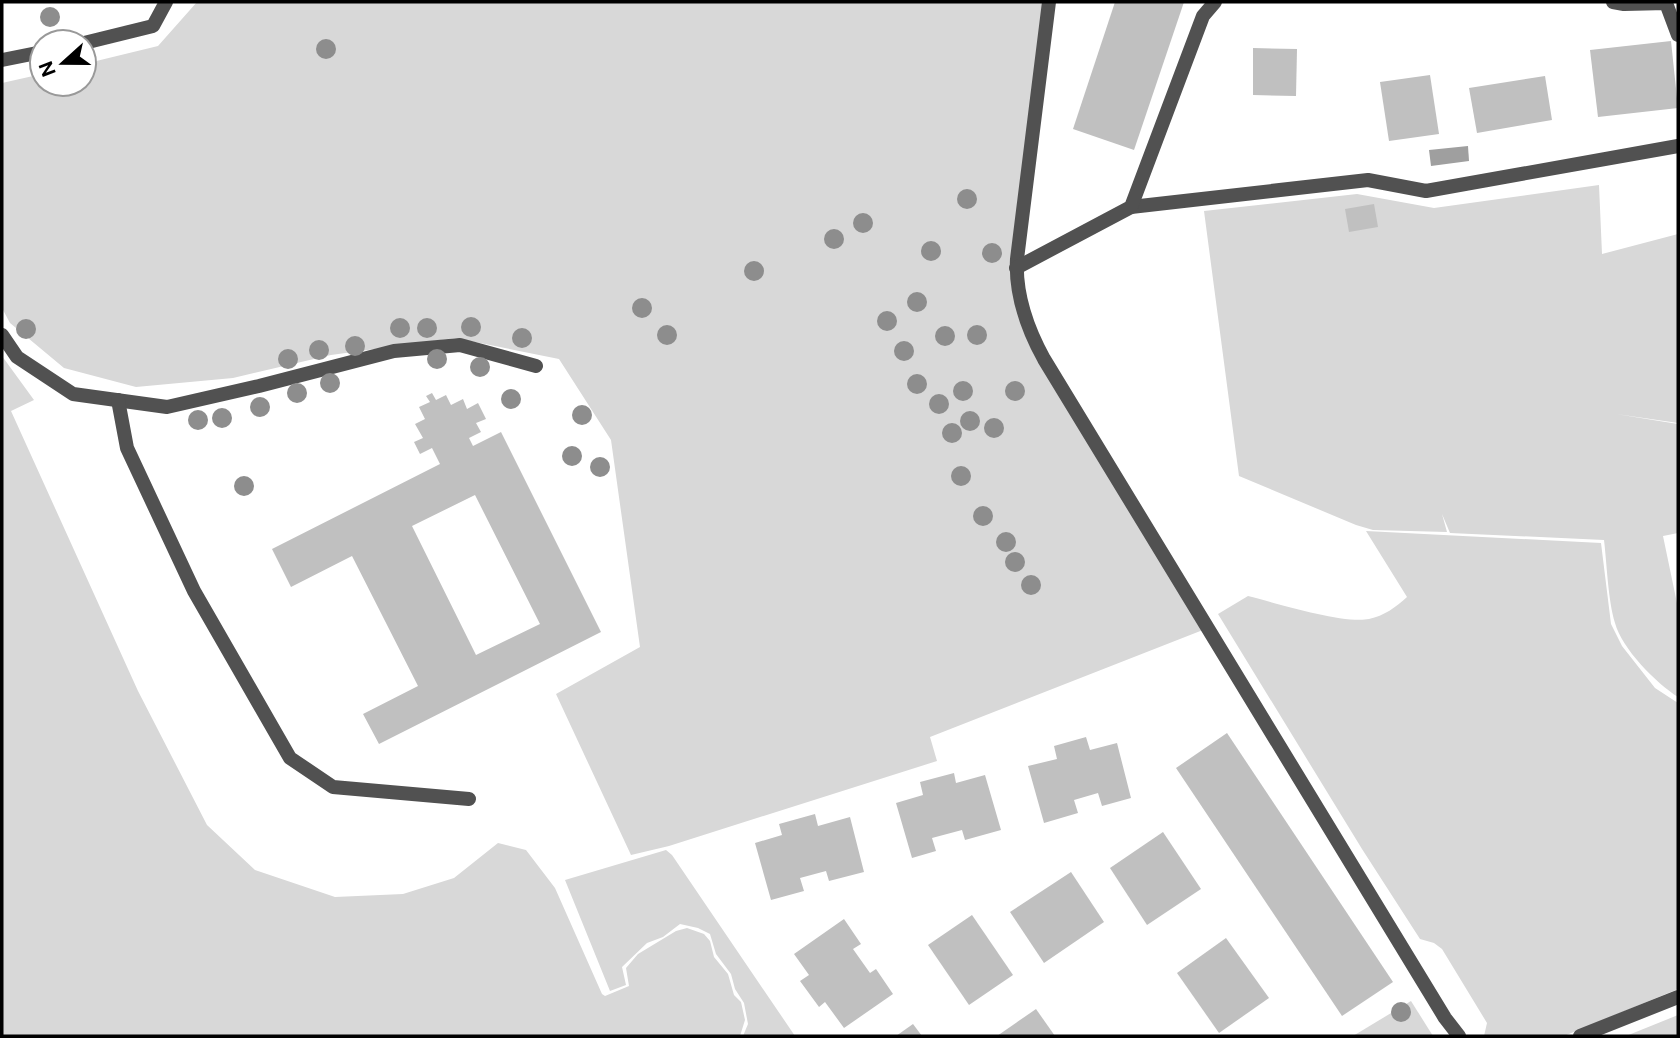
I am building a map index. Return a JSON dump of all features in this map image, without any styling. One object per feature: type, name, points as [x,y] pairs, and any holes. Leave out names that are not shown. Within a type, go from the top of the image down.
[{"type":"lane","points":[[98,40],[153,26],[166,2]]},
{"type":"lane","points":[[1049,2],[1016,268],[1026,320],[1044,359],[1445,1018],[1459,1036]]},
{"type":"lane","points":[[1131,207],[1203,16],[1215,2]]},
{"type":"lane","points":[[1613,2],[1666,3],[1678,35]]},
{"type":"lane","points":[[2,61],[28,55]]},
{"type":"lane","points":[[1016,268],[1131,207],[1368,180],[1426,191],[1678,146]]},
{"type":"lane","points":[[2,335],[17,357],[73,394],[167,407],[394,351],[460,345],[536,366]]},
{"type":"lane","points":[[118,400],[127,448],[194,591],[290,758],[333,787],[469,799]]},
{"type":"lane","points":[[1580,1036],[1678,998]]},
{"type":"shaded area","points":[[197,2],[1049,2],[1016,268],[1033,336],[1208,628],[930,737],[937,761],[669,846],[631,855],[556,694],[640,647],[611,440],[559,359],[455,338],[331,355],[233,378],[136,387],[64,368],[10,323],[2,308],[2,83],[28,77],[28,98],[98,98],[98,61],[158,46]]},
{"type":"shaded area","points":[[1468,146],[1469,161],[1431,166],[1429,150]]},
{"type":"shaded area","points":[[1599,185],[1602,254],[1678,234],[1678,423],[1616,414],[1678,424],[1678,533],[1663,536],[1678,608],[1678,697],[1641,664],[1619,633],[1611,604],[1604,540],[1450,533],[1442,514],[1447,532],[1373,530],[1239,476],[1204,211],[1357,194],[1434,208]]},
{"type":"shaded area","points":[[2,356],[34,400],[11,411],[138,691],[207,825],[255,870],[335,897],[403,894],[454,878],[498,843],[526,850],[555,888],[602,994],[605,996],[629,986],[626,968],[638,954],[676,931],[687,928],[704,934],[710,941],[714,957],[728,974],[734,995],[741,1002],[745,1020],[740,1036],[2,1036]]},
{"type":"shaded area","points":[[1366,531],[1601,543],[1611,624],[1622,646],[1655,688],[1678,703],[1678,989],[1564,1036],[1484,1036],[1487,1023],[1442,949],[1434,943],[1420,939],[1218,614],[1248,596],[1309,612],[1357,620],[1374,618],[1394,608],[1407,597]]},
{"type":"shaded area","points":[[666,850],[795,1036],[743,1036],[748,1024],[744,1003],[735,989],[731,974],[716,954],[710,934],[698,928],[680,924],[663,937],[647,943],[622,967],[626,985],[610,991],[565,880]]},
{"type":"shaded area","points":[[1411,1001],[1433,1036],[1353,1036]]},
{"type":"shaded area","points":[[1678,1015],[1678,1036],[1626,1036]]},
{"type":"building","points":[[1115,2],[1184,2],[1134,150],[1073,129]]},
{"type":"building","points":[[1671,41],[1678,108],[1598,117],[1590,50]]},
{"type":"building","points":[[1253,48],[1297,49],[1296,96],[1253,95]]},
{"type":"building","points":[[1430,75],[1439,134],[1389,141],[1380,82]]},
{"type":"building","points":[[1545,76],[1552,120],[1477,133],[1469,88]]},
{"type":"building","points":[[1374,204],[1378,227],[1349,232],[1345,209]]},
{"type":"building","points":[[432,393],[436,400],[446,395],[451,405],[463,399],[467,409],[478,403],[486,419],[476,423],[481,432],[469,438],[473,446],[501,432],[601,632],[379,744],[363,714],[418,686],[352,556],[291,587],[272,549],[440,464],[432,448],[420,454],[414,442],[423,438],[415,424],[425,419],[419,407],[430,402],[426,396]],"holes":[[[475,495],[540,624],[476,655],[412,526]]]},
{"type":"building","points":[[1227,733],[1393,982],[1342,1016],[1176,768]]},
{"type":"building","points":[[1086,737],[1090,750],[1117,743],[1131,798],[1102,806],[1098,793],[1074,800],[1078,813],[1044,823],[1028,766],[1057,759],[1054,746]]},
{"type":"building","points":[[954,773],[956,783],[985,775],[1001,830],[965,840],[962,830],[932,838],[936,851],[912,858],[896,803],[923,795],[920,782]]},
{"type":"building","points":[[815,814],[818,826],[850,817],[864,872],[829,881],[826,871],[800,878],[804,891],[771,900],[755,843],[782,835],[779,824]]},
{"type":"building","points":[[1163,832],[1201,889],[1147,925],[1110,868]]},
{"type":"building","points":[[1071,872],[1104,922],[1044,963],[1010,912]]},
{"type":"building","points":[[972,915],[1013,975],[969,1005],[928,945]]},
{"type":"building","points":[[844,919],[861,944],[853,949],[870,973],[876,969],[893,994],[844,1028],[825,1002],[819,1007],[800,981],[809,975],[794,954]]},
{"type":"building","points":[[1226,938],[1269,998],[1219,1033],[1177,973]]},
{"type":"building","points":[[1036,1009],[1055,1036],[997,1036]]},
{"type":"building","points":[[913,1024],[922,1036],[896,1036]]}]
